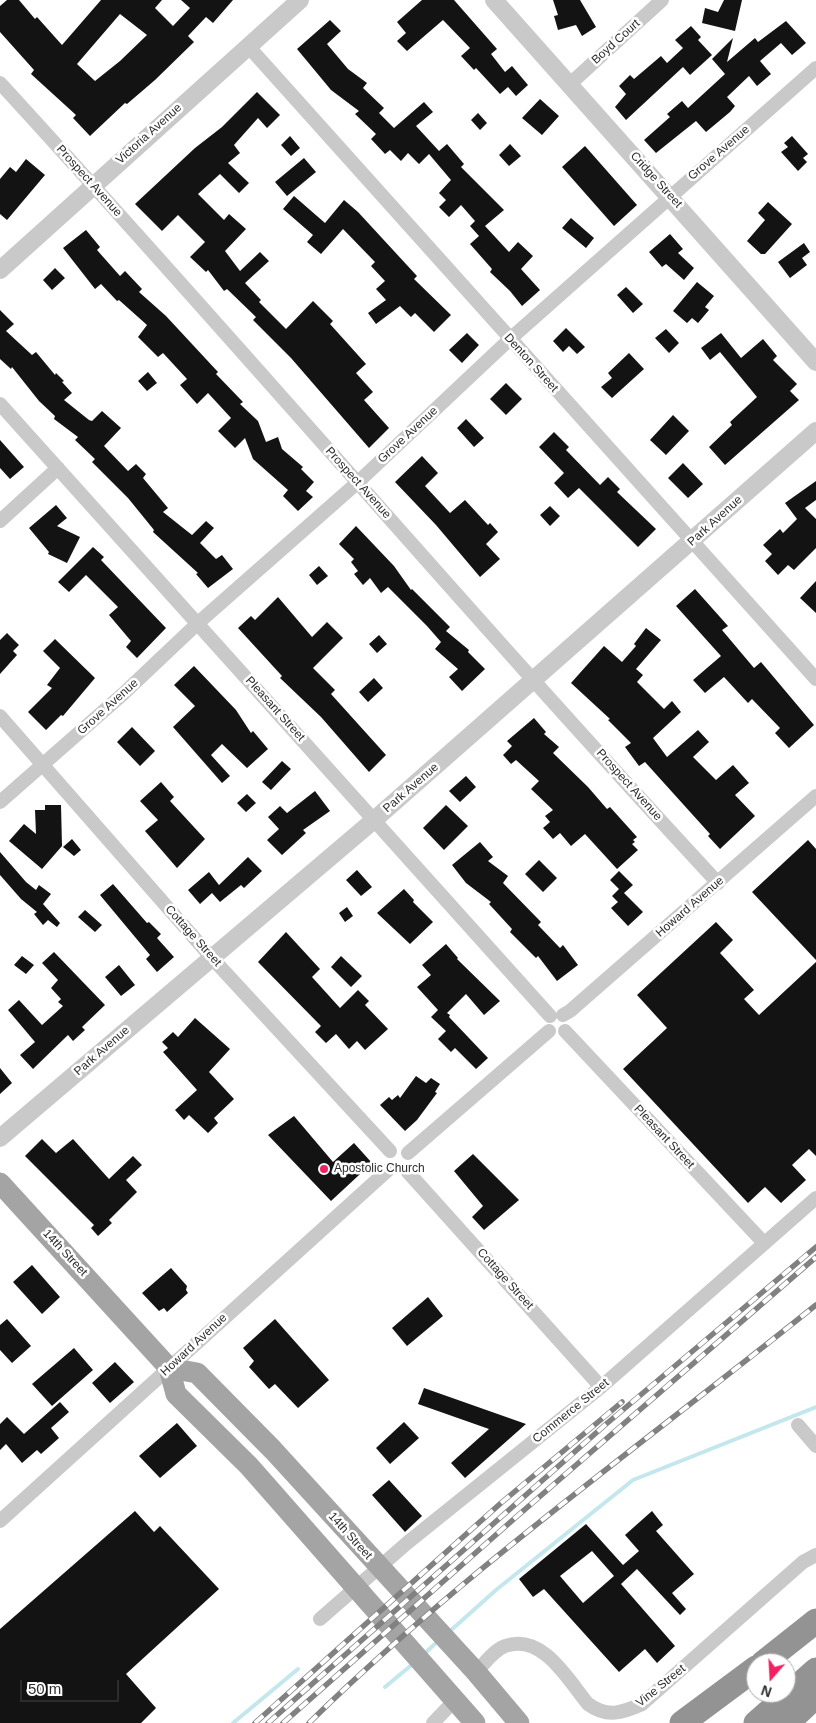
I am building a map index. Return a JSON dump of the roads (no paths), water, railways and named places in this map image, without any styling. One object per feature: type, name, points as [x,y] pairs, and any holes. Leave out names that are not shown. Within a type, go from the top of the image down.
[{"type":"highway","points":[[776,1653],[816,1621]]},
{"type":"highway","points":[[756,1723],[816,1670]]},
{"type":"highway","points":[[682,1723],[746,1675]]},
{"type":"highway","points":[[787,1723],[816,1696]]},
{"type":"main road","name":"14th Street","points":[[0,1183],[170,1368],[176,1394],[248,1466],[475,1723]]},
{"type":"main road","name":"14th Street","points":[[170,1368],[197,1373],[280,1458],[476,1672],[519,1723]]},
{"type":"street","name":"Victoria Avenue","points":[[0,270],[93,184],[300,0]]},
{"type":"street","name":"Cridge Street","points":[[494,0],[816,362]]},
{"type":"street","name":"Boyd Court","points":[[570,84],[662,0]]},
{"type":"street","name":"Denton Street","points":[[248,46],[816,679]]},
{"type":"street","name":"Grove Avenue","points":[[0,802],[124,694],[198,623],[357,483],[510,339],[816,68]]},
{"type":"street","name":"Prospect Avenue","points":[[0,83],[93,184],[534,681],[718,883]]},
{"type":"street","name":"Pleasant Street","points":[[0,404],[374,820],[556,1015]]},
{"type":"street","name":"Park Avenue","points":[[0,1138],[374,820],[816,432]]},
{"type":"street","points":[[0,521],[58,468]]},
{"type":"street","name":"Cottage Street","points":[[0,716],[212,957],[390,1151]]},
{"type":"street","name":"Howard Avenue","points":[[556,1015],[570,1011],[816,796]]},
{"type":"street","points":[[556,1015],[568,1024],[565,1031],[559,1035],[549,1031],[546,1025],[556,1015]]},
{"type":"street","points":[[408,1153],[549,1031]]},
{"type":"street","name":"Pleasant Street","points":[[565,1031],[764,1243]]},
{"type":"street","points":[[398,1149],[408,1153],[411,1163],[407,1171],[395,1174],[388,1170],[386,1158],[390,1151],[398,1149]]},
{"type":"street","name":"Howard Avenue","points":[[0,1521],[170,1368],[202,1336],[388,1170]]},
{"type":"street","name":"Cottage Street","points":[[407,1171],[602,1387]]},
{"type":"street","name":"Commerce Street","points":[[320,1619],[407,1543],[602,1387],[816,1198]]},
{"type":"street","points":[[798,1425],[816,1446]]},
{"type":"street","name":"Vine Street","points":[[476,1672],[504,1646],[526,1643],[543,1651],[588,1704],[596,1710],[614,1714],[624,1713],[642,1704],[804,1562],[816,1555]]},
{"type":"street","points":[[433,1723],[454,1701]]},
{"type":"waterway","points":[[449,1632],[496,1590],[633,1480],[816,1407]]},
{"type":"waterway","points":[[423,1655],[438,1641]]},
{"type":"waterway","points":[[385,1687],[414,1663]]},
{"type":"waterway","points":[[233,1723],[298,1669]]},
{"type":"railway","points":[[268,1723],[605,1425],[816,1247]]},
{"type":"railway","points":[[283,1723],[515,1518],[816,1257]]},
{"type":"railway","points":[[309,1723],[369,1666],[494,1559],[816,1305]]},
{"type":"railway","points":[[255,1723],[501,1503],[622,1402]]},
{"type":"place","name":"Apostolic Church","points":[[324,1169]]}]
